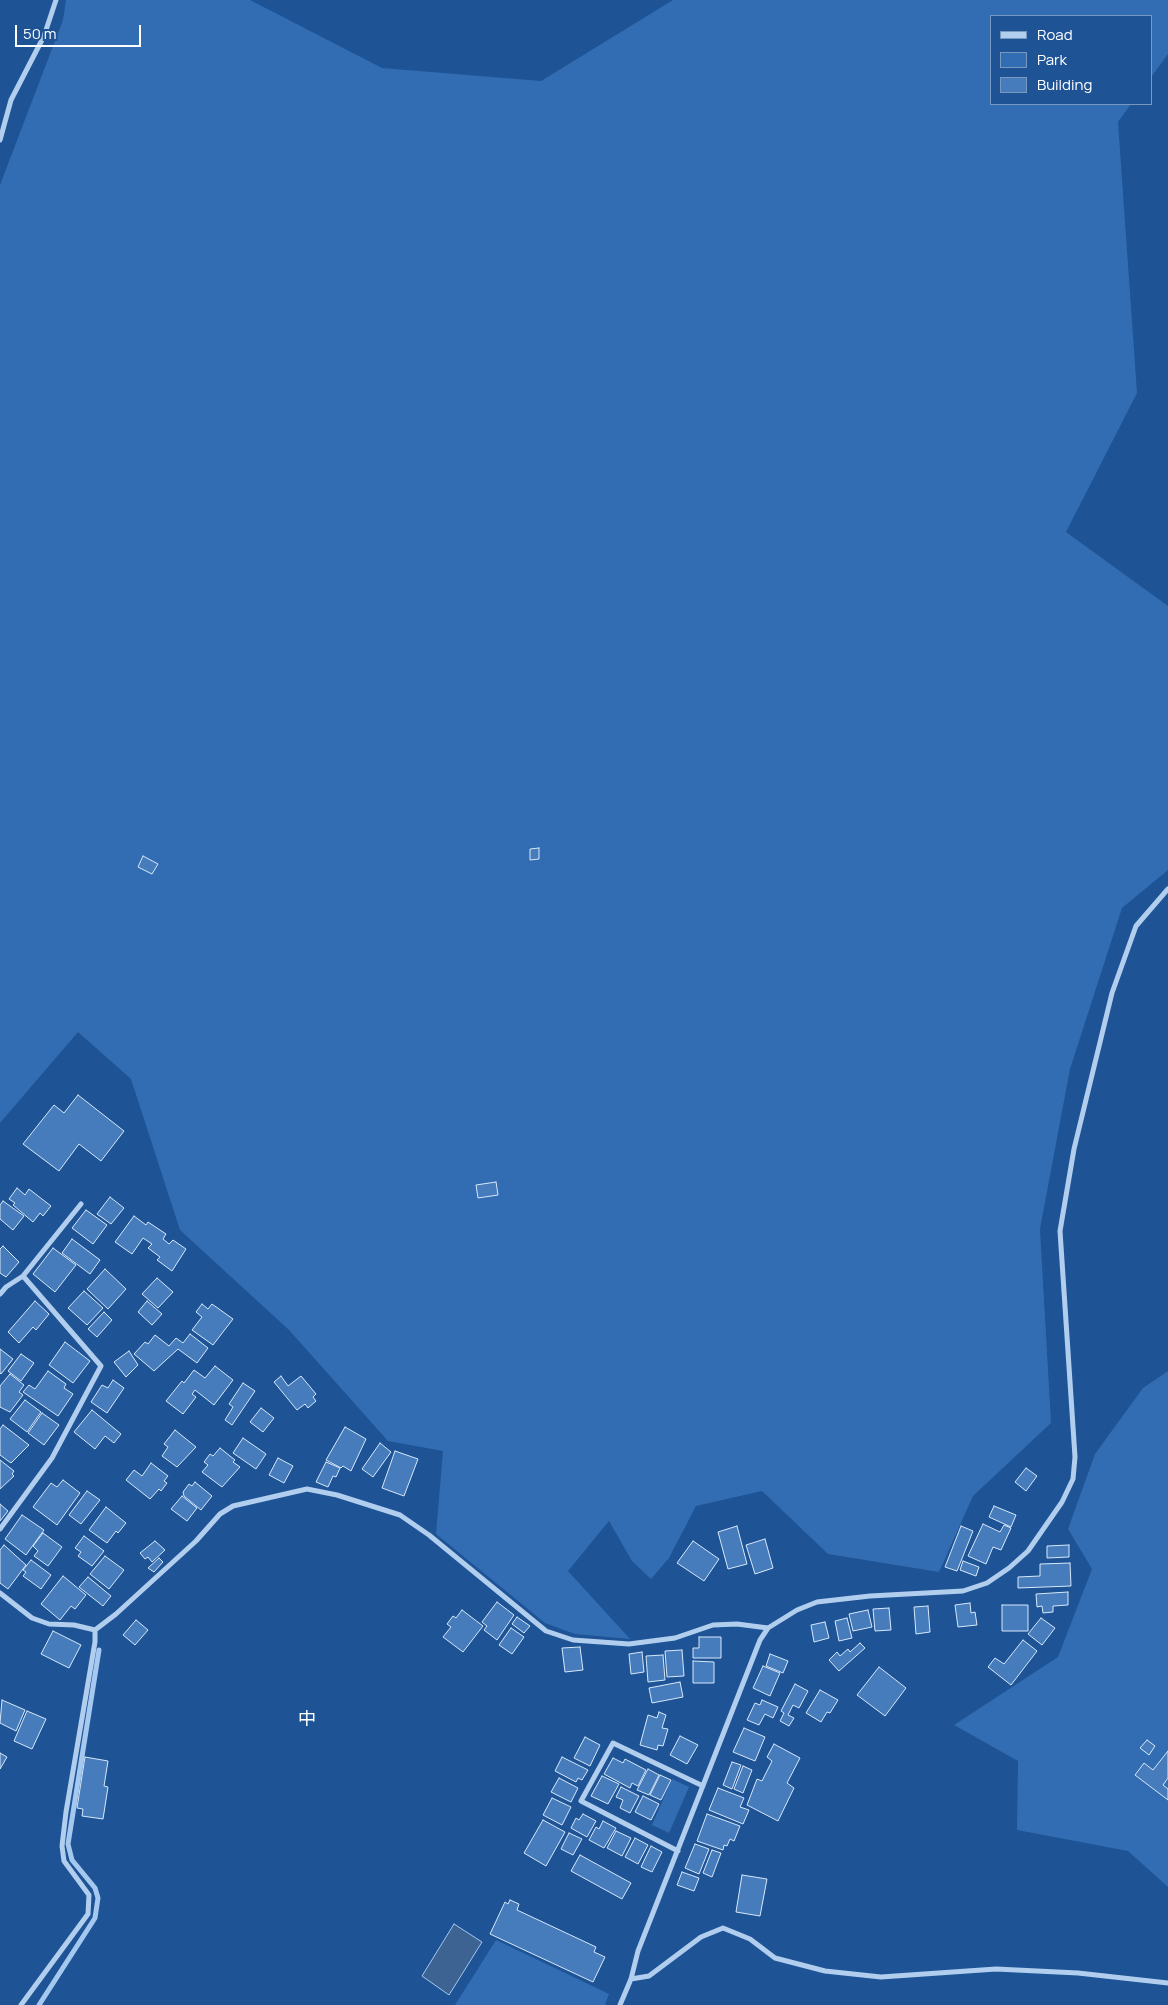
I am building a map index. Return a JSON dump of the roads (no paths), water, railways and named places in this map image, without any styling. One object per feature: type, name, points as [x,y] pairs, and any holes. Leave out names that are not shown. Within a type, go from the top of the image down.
[{"type":"street","points":[[0,140],[12,100],[44,36],[56,0]]},
{"type":"street","points":[[620,2005],[631,1979],[638,1951],[760,1640],[768,1628],[797,1610],[817,1602],[870,1596],[963,1591],[987,1583],[1010,1568],[1028,1551],[1062,1502],[1073,1479],[1076,1457],[1060,1231],[1074,1149],[1112,993],[1136,926],[1168,889]]},
{"type":"street","points":[[0,1294],[6,1286],[23,1276],[82,1204]]},
{"type":"street","points":[[0,1529],[52,1458],[101,1366],[23,1276]]},
{"type":"street","points":[[95,1630],[116,1614],[196,1541],[220,1514],[233,1506],[308,1489],[337,1495],[400,1515],[429,1535],[546,1631],[573,1640],[629,1644],[675,1638],[713,1625],[737,1624],[768,1628]]},
{"type":"street","points":[[0,1593],[32,1618],[49,1624],[74,1625],[95,1630]]},
{"type":"street","points":[[21,2005],[88,1914],[89,1895],[68,1867],[62,1846],[95,1642],[95,1630]]},
{"type":"street","points":[[678,1851],[581,1800],[613,1742],[703,1786]]},
{"type":"street","points":[[631,1979],[648,1976],[701,1937],[723,1928],[750,1939],[775,1958],[825,1971],[881,1977],[996,1969],[1078,1973],[1168,1983]]},
{"type":"waterway","points":[[39,2005],[95,1918],[98,1898],[95,1888],[72,1860],[68,1844],[99,1650]]},
{"type":"district","name":"中","points":[[307,1720]]}]
